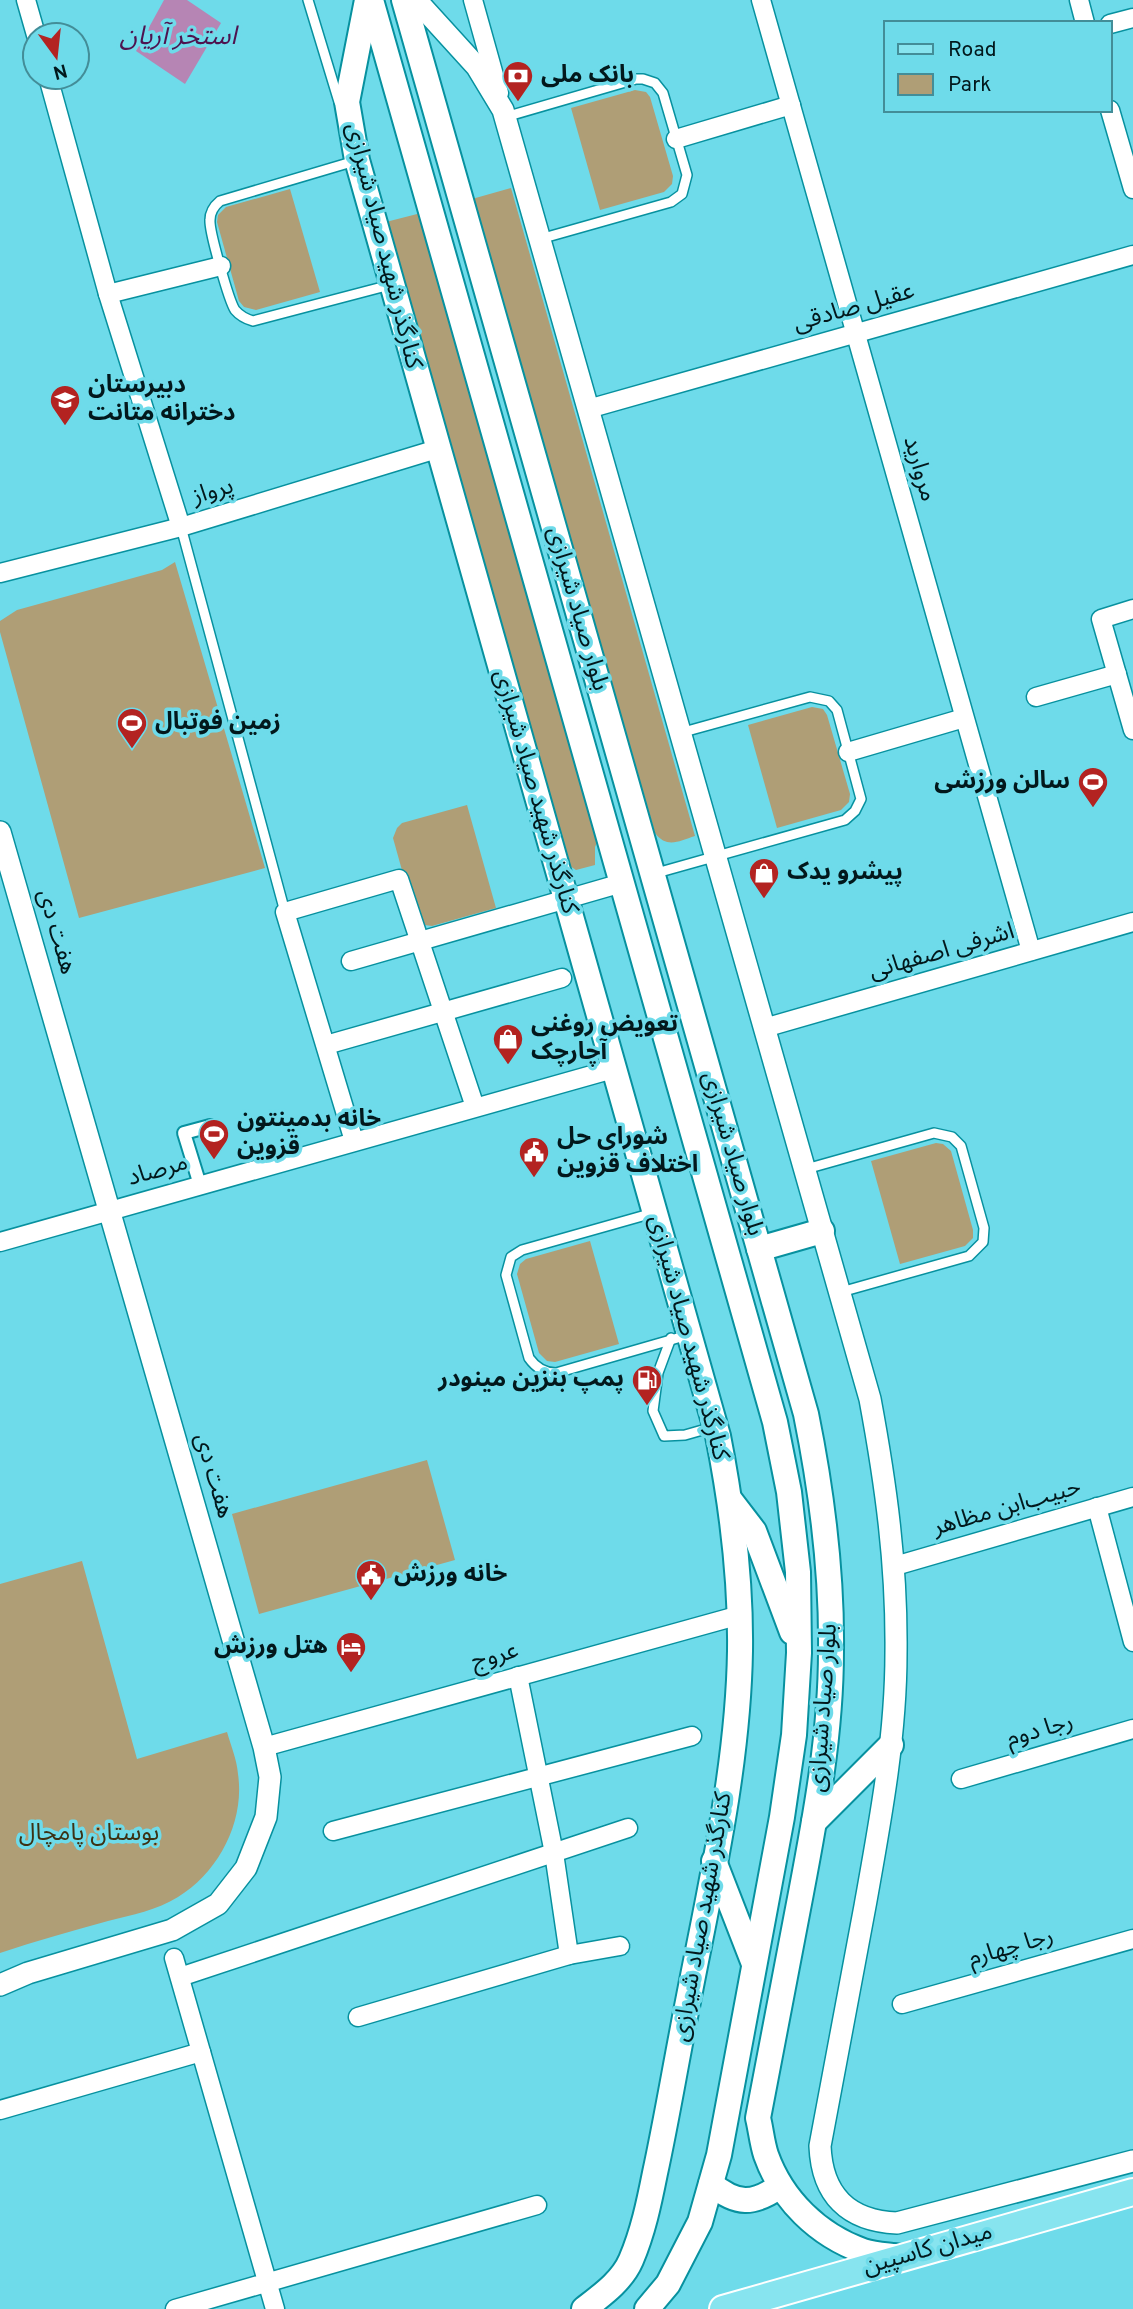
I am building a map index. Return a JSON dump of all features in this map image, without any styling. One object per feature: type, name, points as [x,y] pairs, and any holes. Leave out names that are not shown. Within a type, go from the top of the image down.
[{"type":"main road","name":"کنارگذر شهید صیاد شیرازی","points":[[369,0],[347,102],[357,160],[654,1212],[681,1332],[715,1426],[730,1501],[739,1576],[740,1652],[736,1730],[714,1860],[644,2222],[630,2263],[612,2288],[584,2309]]},
{"type":"main road","name":"بلوار صیاد شیرازی","points":[[369,0],[775,1422],[789,1492],[798,1572],[799,1653],[794,1735],[782,1817],[719,2155],[711,2185],[700,2222],[668,2284],[647,2309]]},
{"type":"main road","name":"بلوار صیاد شیرازی","points":[[404,0],[760,1249],[806,1415],[821,1487],[830,1570],[831,1654],[826,1738],[814,1822],[758,2118],[765,2153],[780,2186],[803,2215],[832,2237],[865,2251],[901,2257]]},
{"type":"main road","points":[[760,1249],[822,1231]]},
{"type":"main road","points":[[730,1501],[754,1531],[799,1653]]},
{"type":"main road","points":[[814,1822],[891,1745]]},
{"type":"main road","points":[[714,1860],[754,1964]]},
{"type":"main road","points":[[711,2185],[726,2196],[745,2201],[764,2197],[780,2186]]},
{"type":"main road","name":"میدان کاسپین","points":[[723,2309],[1133,2190]]},
{"type":"street","points":[[26,0],[32,21]]},
{"type":"street","points":[[416,0],[477,67],[504,114]]},
{"type":"street","points":[[473,0],[870,1399],[885,1477],[895,1566],[896,1655],[891,1745],[878,1832],[820,2146],[826,2181],[835,2196],[847,2208],[862,2217],[897,2223],[1133,2161]]},
{"type":"street","name":"مروارید","points":[[761,0],[1031,951]]},
{"type":"street","points":[[1079,0],[1084,21]]},
{"type":"street","points":[[1112,23],[1133,18]]},
{"type":"street","points":[[52,91],[108,293],[181,527]]},
{"type":"street","points":[[676,139],[791,105]]},
{"type":"street","points":[[1111,112],[1128,151],[1133,189]]},
{"type":"street","name":"عقیل صادقی","points":[[588,409],[1133,254]]},
{"type":"street","points":[[108,293],[221,265]]},
{"type":"street","name":"پرواز","points":[[0,573],[181,527],[437,449]]},
{"type":"street","points":[[1133,609],[1101,618],[1133,730]]},
{"type":"street","points":[[1036,697],[1117,674]]},
{"type":"street","points":[[848,752],[964,718]]},
{"type":"street","name":"هفت دی","points":[[0,832],[264,1747],[270,1777],[266,1817],[246,1868],[218,1904],[172,1930],[28,1973],[0,1985]]},
{"type":"street","points":[[354,1141],[285,912],[399,879],[475,1107]]},
{"type":"street","points":[[351,961],[622,883]]},
{"type":"street","name":"اشرفی اصفهانی","points":[[764,1028],[1133,922]]},
{"type":"street","points":[[326,1045],[562,978]]},
{"type":"street","name":"مرصاد","points":[[0,1242],[613,1069]]},
{"type":"street","points":[[200,1185],[184,1133],[210,1125]]},
{"type":"street","name":"حبیب‌ابن مظاهر","points":[[895,1566],[1133,1497]]},
{"type":"street","points":[[1097,1507],[1133,1642]]},
{"type":"street","name":"عروج","points":[[264,1747],[740,1615]]},
{"type":"street","points":[[519,1676],[554,1853],[569,1955]]},
{"type":"street","name":"رجا دوم","points":[[961,1779],[1133,1729]]},
{"type":"street","points":[[333,1831],[692,1736]]},
{"type":"street","points":[[180,1977],[628,1828]]},
{"type":"street","name":"رجا چهارم","points":[[902,2004],[1133,1939]]},
{"type":"street","points":[[358,2017],[569,1955],[620,1946]]},
{"type":"street","points":[[174,1958],[275,2309]]},
{"type":"street","points":[[0,2110],[201,2052]]},
{"type":"street","points":[[1097,2172],[1133,2190]]},
{"type":"street","points":[[175,2309],[537,2205]]},
{"type":"lane","points":[[308,0],[357,160],[220,201],[212,211],[210,223],[221,265],[233,306],[241,316],[253,321],[391,285]]},
{"type":"lane","points":[[504,114],[643,79],[655,83],[663,93],[687,175],[685,188],[671,202],[540,239]]},
{"type":"lane","points":[[181,527],[285,912]]},
{"type":"lane","points":[[653,874],[851,816],[859,806],[860,792],[837,710],[829,701],[817,696],[680,733]]},
{"type":"lane","points":[[804,1169],[934,1133],[947,1134],[961,1146],[984,1228],[983,1242],[969,1256],[839,1292]]},
{"type":"lane","points":[[654,1212],[522,1250],[511,1257],[506,1275],[529,1358],[543,1371],[556,1373],[681,1332]]},
{"type":"lane","points":[[681,1332],[658,1373],[653,1410],[664,1436],[685,1435],[715,1426]]},
{"type":"green space","points":[[635,90],[646,92],[650,97],[673,176],[672,184],[664,192],[600,210],[571,108]]},
{"type":"green space","points":[[511,188],[695,836],[678,841],[664,841],[655,833],[472,199]]},
{"type":"green space","points":[[290,189],[320,292],[256,310],[244,307],[239,301],[217,222],[218,215],[226,207]]},
{"type":"green space","points":[[421,213],[599,838],[595,847],[595,865],[576,870],[567,864],[382,223]]},
{"type":"green space","name":"زمین فوتبال","points":[[175,562],[265,868],[79,918],[0,632],[0,621],[17,610],[162,570]]},
{"type":"green space","points":[[812,707],[823,709],[827,715],[850,794],[849,802],[841,810],[777,828],[748,725]]},
{"type":"green space","points":[[467,805],[496,908],[432,926],[424,925],[415,917],[393,838],[402,823]]},
{"type":"green space","points":[[936,1143],[943,1144],[951,1151],[973,1238],[965,1246],[900,1264],[871,1161]]},
{"type":"green space","points":[[590,1241],[619,1344],[555,1362],[547,1361],[539,1353],[517,1274],[520,1264],[526,1259]]},
{"type":"green space","points":[[427,1460],[455,1560],[259,1614],[232,1514]]},
{"type":"green space","name":"بوستان پامچال","points":[[82,1561],[137,1759],[227,1732],[237,1769],[237,1810],[233,1827],[217,1859],[206,1874],[178,1897],[144,1912],[0,1953],[0,1584]]},
{"type":"water","name":"استخر آریان","points":[[164,0],[187,0],[221,23],[185,84],[136,51]]},
{"type":"place","name":"بانک ملی","points":[[518,103]]},
{"type":"place","name":"دبیرستان دخترانه متانت","points":[[65,427]]},
{"type":"place","name":"زمین فوتبال","points":[[132,750]]},
{"type":"place","name":"سالن ورزشی","points":[[1093,809]]},
{"type":"place","name":"پیشرو یدک","points":[[764,900]]},
{"type":"place","name":"تعویض روغنی آچارچک","points":[[508,1066]]},
{"type":"place","name":"خانه بدمینتون قزوین","points":[[214,1161]]},
{"type":"place","name":"شورای حل اختلاف قزوین","points":[[534,1179]]},
{"type":"place","name":"پمپ بنزین مینودر","points":[[647,1407]]},
{"type":"place","name":"خانه ورزش","points":[[371,1602]]},
{"type":"place","name":"هتل ورزش","points":[[351,1674]]}]
